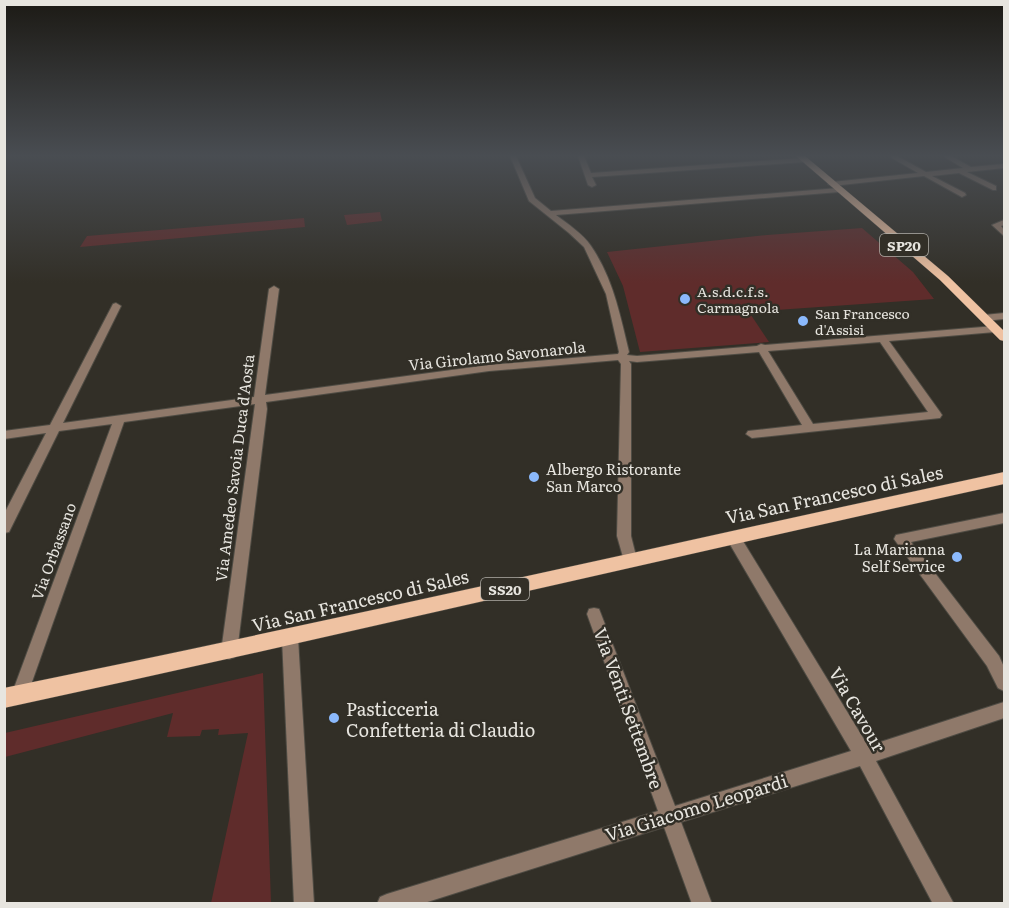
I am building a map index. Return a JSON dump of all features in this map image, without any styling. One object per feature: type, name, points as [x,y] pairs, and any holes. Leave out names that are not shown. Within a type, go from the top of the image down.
[{"type":"main road","name":"SP20","points":[[849,198],[944,278],[1005,337]]},
{"type":"main road","name":"Via San Francesco di Sales","points":[[12,697],[229,652],[630,560],[1005,478]]},
{"type":"street","points":[[532,198],[587,246],[611,294],[624,352],[621,357],[626,364],[624,536],[630,560]]},
{"type":"street","points":[[549,213],[710,198]]},
{"type":"street","points":[[1005,222],[996,225],[1005,234]]},
{"type":"street","name":"Via Amedeo Savoia Duca d'Aosta","points":[[229,652],[261,409],[259,392],[274,289]]},
{"type":"street","points":[[4,528],[116,306]]},
{"type":"street","points":[[984,318],[1005,316]]},
{"type":"street","name":"Via Girolamo Savonarola","points":[[4,435],[489,368],[621,357],[637,359],[995,329]]},
{"type":"street","points":[[752,434],[936,415],[882,338]]},
{"type":"street","points":[[761,347],[810,428]]},
{"type":"street","name":"Via Orbassano","points":[[12,697],[120,418]]},
{"type":"street","points":[[1005,518],[901,539],[993,661],[1005,683]]},
{"type":"street","name":"Via Cavour","points":[[733,537],[864,756],[944,903]]},
{"type":"street","name":"Via Venti Settembre","points":[[594,614],[702,903]]},
{"type":"street","points":[[290,638],[304,903]]},
{"type":"street","name":"Via Giacomo Leopardi","points":[[387,903],[864,756],[1005,710]]},
{"type":"shaded area","points":[[380,212],[382,221],[347,225],[344,215]]},
{"type":"shaded area","points":[[304,218],[305,227],[80,247],[87,236]]},
{"type":"shaded area","name":"A.s.d.c.f.s. Carmagnola","points":[[862,228],[913,272],[934,299],[749,312],[769,342],[640,352],[623,286],[607,252],[767,235]]},
{"type":"shaded area","points":[[263,673],[271,903],[211,903],[248,733],[218,735],[219,729],[202,730],[200,736],[167,737],[173,713],[5,757],[5,733]]},
{"type":"place","name":"A.s.d.c.f.s. Carmagnola","points":[[685,299]]},
{"type":"place","name":"San Francesco d'Assisi","points":[[803,321]]},
{"type":"place","name":"Albergo Ristorante San Marco","points":[[534,477]]},
{"type":"place","name":"La Marianna Self Service","points":[[957,557]]},
{"type":"place","name":"Pasticceria Confetteria di Claudio","points":[[334,718]]}]
